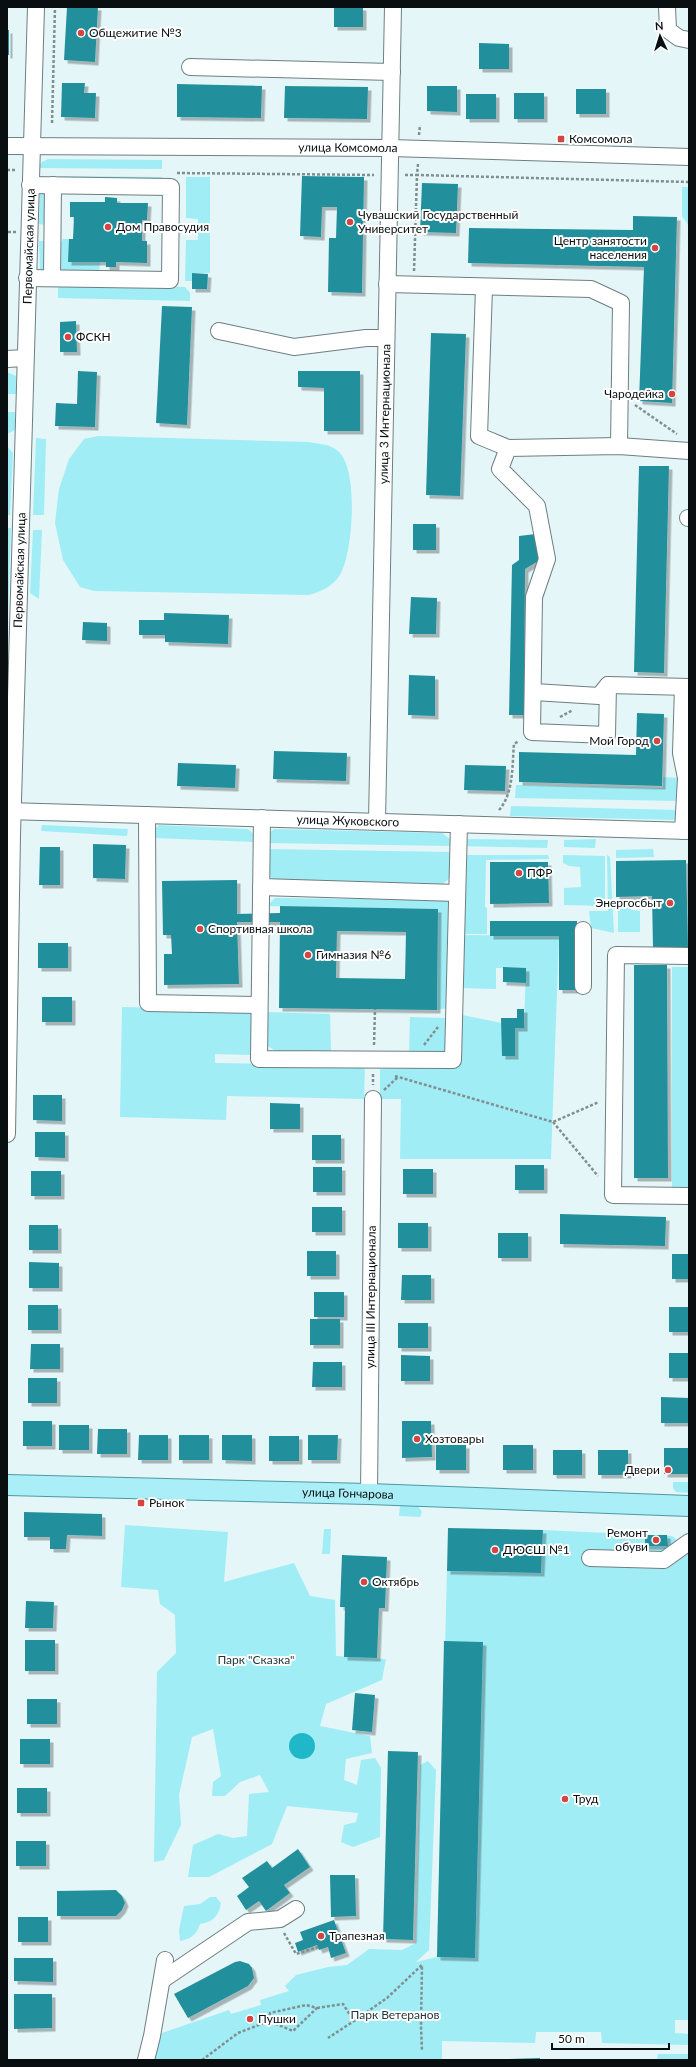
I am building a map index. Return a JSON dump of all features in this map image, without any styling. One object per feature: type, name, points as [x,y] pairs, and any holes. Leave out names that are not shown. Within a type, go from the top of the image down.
[{"type":"main road","name":"улица Гончарова","points":[[7,1486],[369,1494],[689,1506]]},
{"type":"street","name":"Первомайская улица","points":[[7,1134],[10,812],[36,7]]},
{"type":"street","name":"улица 3 Интернационала","points":[[377,822],[393,7]]},
{"type":"street","points":[[667,7],[668,30],[679,38],[689,40]]},
{"type":"street","points":[[190,68],[392,72]]},
{"type":"street","name":"улица Комсомола","points":[[7,146],[390,148],[689,157]]},
{"type":"street","points":[[27,278],[170,280],[171,187],[53,185],[30,178]]},
{"type":"street","points":[[52,278],[53,185]]},
{"type":"street","points":[[387,284],[484,288],[590,289],[621,304],[619,446]]},
{"type":"street","points":[[484,288],[479,436],[508,448],[686,444]]},
{"type":"street","points":[[219,331],[294,347],[366,338],[386,338]]},
{"type":"street","points":[[7,358],[25,358]]},
{"type":"street","points":[[508,448],[500,469],[537,506],[547,559],[534,596],[534,692],[532,732],[607,735],[603,690]]},
{"type":"street","points":[[534,692],[686,687],[681,753],[686,778],[686,831]]},
{"type":"street","name":"улица Жуковского","points":[[10,812],[686,831]]},
{"type":"street","points":[[147,815],[148,1004],[259,1005]]},
{"type":"street","points":[[262,818],[259,1059],[453,1060],[459,824]]},
{"type":"street","points":[[261,887],[457,893]]},
{"type":"street","points":[[583,930],[583,986]]},
{"type":"street","points":[[689,956],[616,955],[613,1195],[689,1196]]},
{"type":"street","name":"улица III Интернационала","points":[[369,1494],[373,1099]]},
{"type":"street","points":[[590,1558],[664,1560],[689,1542]]},
{"type":"street","points":[[162,1980],[248,1922],[280,1919],[296,1909]]},
{"type":"street","points":[[146,2060],[165,1960]]},
{"type":"path","points":[[52,123],[55,7]]},
{"type":"path","points":[[413,285],[420,126]]},
{"type":"path","points":[[7,170],[30,178]]},
{"type":"path","points":[[175,173],[417,175],[689,182]]},
{"type":"path","points":[[619,393],[686,444]]},
{"type":"path","points":[[558,718],[603,690]]},
{"type":"path","points":[[486,825],[506,803],[511,781],[514,744],[532,732]]},
{"type":"path","points":[[373,1060],[398,1078],[553,1122],[613,1195]]},
{"type":"path","points":[[553,1122],[614,1095]]},
{"type":"path","points":[[328,2038],[354,2022],[387,1998],[422,1965],[422,2051]]},
{"type":"path","points":[[270,2021],[270,2013],[306,2005],[317,2008],[343,2004],[354,2022]]},
{"type":"path","points":[[202,2060],[238,2034],[270,2021],[293,2031],[317,2008]]},
{"type":"green space","points":[[48,159],[162,160],[162,169],[38,168],[42,162]]},
{"type":"green space","points":[[59,176],[162,177],[162,180],[59,179]]},
{"type":"green space","points":[[186,177],[210,177],[210,273],[192,273],[192,281],[185,281],[186,240],[198,240],[198,219],[186,218]]},
{"type":"green space","points":[[682,187],[689,187],[689,226],[682,216]]},
{"type":"green space","points":[[40,193],[46,193],[46,225],[39,224]]},
{"type":"green space","points":[[63,239],[69,239],[69,262],[100,262],[99,274],[63,273],[59,267],[59,245]]},
{"type":"green space","points":[[39,241],[45,241],[45,271],[40,274]]},
{"type":"green space","points":[[58,285],[185,287],[190,293],[190,301],[58,298]]},
{"type":"green space","points":[[7,372],[16,376],[16,394],[7,394]]},
{"type":"green space","points":[[7,412],[15,412],[15,430],[7,434]]},
{"type":"green space","points":[[98,436],[309,442],[332,447],[338,451],[345,460],[349,474],[351,491],[352,510],[349,547],[341,573],[335,581],[327,587],[309,595],[94,591],[80,587],[63,560],[55,523],[59,489],[69,459],[84,439]]},
{"type":"green space","points":[[36,438],[46,439],[44,515],[33,515]]},
{"type":"green space","points":[[7,446],[13,453],[10,515],[7,515]]},
{"type":"green space","points":[[7,528],[11,528],[7,647]]},
{"type":"green space","points":[[33,530],[42,530],[39,599],[30,593]]},
{"type":"green space","points":[[663,777],[679,778],[679,801],[515,798],[516,785],[663,788]]},
{"type":"green space","points":[[511,806],[678,810],[678,820],[510,816]]},
{"type":"green space","points":[[42,825],[128,829],[127,836],[41,831]]},
{"type":"green space","points":[[159,825],[248,829],[254,834],[255,842],[154,838],[154,830]]},
{"type":"green space","points":[[274,829],[442,833],[450,839],[451,846],[267,843],[267,835]]},
{"type":"green space","points":[[462,839],[548,840],[547,848],[462,846]]},
{"type":"green space","points":[[596,839],[595,848],[564,847],[564,840]]},
{"type":"green space","points":[[267,849],[452,852],[452,869],[447,881],[437,887],[282,884],[270,877],[266,867]]},
{"type":"green space","points":[[653,849],[654,857],[616,858],[616,850]]},
{"type":"green space","points":[[464,855],[548,855],[549,859],[486,860],[485,907],[487,908],[487,934],[463,934]]},
{"type":"green space","points":[[563,855],[605,856],[605,906],[564,905],[564,888],[581,887],[580,867],[569,866],[563,863]]},
{"type":"green space","points":[[607,855],[610,857],[614,933],[591,928],[589,911],[608,911]]},
{"type":"green space","points":[[275,898],[448,900],[447,1008],[437,1010],[438,909],[267,906]]},
{"type":"green space","points":[[631,905],[631,910],[640,911],[640,932],[618,932],[618,906]]},
{"type":"green space","points":[[462,935],[559,936],[551,1159],[400,1159],[401,1099],[380,1099],[380,1069],[457,1067],[457,1014],[502,1023],[502,1056],[515,1056],[515,1028],[524,1027],[526,968],[496,968],[496,989],[460,988]]},
{"type":"green space","points":[[672,967],[689,967],[689,1187],[672,1187]]},
{"type":"green space","points":[[122,1007],[252,1010],[251,1055],[215,1054],[215,1063],[365,1066],[364,1099],[227,1096],[226,1120],[120,1117]]},
{"type":"green space","points":[[265,1012],[330,1014],[331,1053],[278,1053],[265,1044]]},
{"type":"green space","points":[[410,1017],[446,1018],[445,1051],[409,1052]]},
{"type":"green space","points":[[673,1482],[689,1482],[689,1493],[676,1492],[673,1488]]},
{"type":"green space","points":[[400,1504],[417,1505],[422,1512],[420,1517],[399,1516]]},
{"type":"green space","name":"Парк \"Сказка\"","points":[[125,1525],[228,1532],[224,1582],[294,1563],[310,1596],[335,1600],[336,1656],[386,1659],[382,1680],[326,1704],[320,1726],[370,1736],[372,1753],[346,1759],[344,1780],[357,1785],[361,1760],[375,1758],[381,1768],[380,1837],[353,1847],[341,1842],[344,1825],[356,1822],[358,1813],[287,1806],[272,1844],[209,1877],[188,1877],[193,1845],[218,1834],[233,1838],[247,1836],[249,1794],[269,1792],[260,1775],[240,1782],[225,1796],[212,1796],[213,1782],[221,1776],[213,1729],[192,1737],[179,1795],[181,1825],[164,1860],[154,1862],[157,1672],[176,1653],[175,1615],[160,1604],[158,1590],[121,1587]]},
{"type":"green space","points":[[324,1529],[331,1529],[330,1554],[322,1554]]},
{"type":"green space","name":"Труд","points":[[543,1530],[672,1536],[689,1550],[689,2020],[675,2020],[675,2033],[689,2034],[689,2045],[602,2043],[601,2032],[536,2032],[535,2043],[442,2041],[442,2060],[151,2060],[159,2034],[229,2010],[231,2014],[261,2005],[260,2000],[289,1991],[285,1986],[296,1975],[328,1967],[347,1965],[369,1949],[402,1950],[416,1943],[420,1765],[428,1761],[436,1770],[429,1950],[416,1962],[437,1957],[447,1571],[541,1573]]},
{"type":"green space","points":[[210,1897],[216,1897],[221,1903],[215,1918],[200,1924],[193,1936],[180,1941],[179,1930],[184,1906],[200,1904]]},
{"type":"green space","points":[[658,2054],[689,2054],[689,2060],[657,2060]]},
{"type":"shaded area","points":[[302,1733],[311,1737],[315,1746],[311,1755],[302,1759],[293,1755],[289,1746],[293,1737]]},
{"type":"building","name":"Общежитие №3","points":[[67,7],[98,7],[95,62],[64,60]]},
{"type":"building","points":[[334,7],[363,7],[363,27],[334,27]]},
{"type":"building","points":[[7,30],[9,30],[9,55],[7,55]]},
{"type":"building","points":[[479,43],[509,44],[509,69],[479,69]]},
{"type":"building","points":[[62,83],[85,83],[84,93],[96,93],[95,118],[61,117]]},
{"type":"building","points":[[177,84],[262,86],[261,118],[177,117]]},
{"type":"building","points":[[285,86],[368,87],[367,119],[284,118]]},
{"type":"building","points":[[427,86],[457,86],[457,112],[427,111]]},
{"type":"building","points":[[576,89],[606,89],[606,114],[576,114]]},
{"type":"building","points":[[514,93],[544,93],[544,119],[514,119]]},
{"type":"building","points":[[466,94],[496,94],[496,119],[466,119]]},
{"type":"building","name":"Чувашский Государственный Университет","points":[[302,176],[364,177],[362,293],[328,292],[329,238],[336,238],[337,207],[322,207],[321,237],[300,236]]},
{"type":"building","points":[[422,183],[458,184],[456,233],[420,232]]},
{"type":"building","name":"Дом Правосудия","points":[[105,197],[117,198],[117,203],[148,203],[147,220],[142,220],[142,241],[147,241],[147,263],[116,262],[116,267],[106,267],[106,262],[68,262],[69,239],[73,239],[74,217],[70,217],[70,202],[105,202]]},
{"type":"building","points":[[633,216],[677,217],[672,403],[639,401],[644,267],[468,263],[469,228],[633,230]]},
{"type":"building","points":[[192,273],[208,274],[207,289],[192,289]]},
{"type":"building","points":[[162,306],[192,307],[187,425],[156,423]]},
{"type":"building","name":"ФСКН","points":[[76,321],[77,352],[60,352],[60,322]]},
{"type":"building","points":[[431,333],[466,334],[460,496],[426,495]]},
{"type":"building","points":[[78,371],[97,372],[95,427],[55,426],[56,403],[77,404]]},
{"type":"building","points":[[298,371],[360,371],[360,431],[324,431],[324,388],[298,387]]},
{"type":"building","points":[[639,466],[669,466],[664,673],[634,672]]},
{"type":"building","points":[[413,524],[436,524],[436,550],[413,550]]},
{"type":"building","points":[[536,534],[540,560],[525,569],[524,715],[509,715],[512,565],[519,560],[519,536]]},
{"type":"building","points":[[411,597],[437,598],[436,634],[409,634]]},
{"type":"building","points":[[164,613],[229,615],[228,644],[165,642],[165,635],[139,635],[139,620],[164,620]]},
{"type":"building","points":[[83,622],[107,623],[107,641],[82,640]]},
{"type":"building","points":[[409,675],[435,676],[435,716],[408,715]]},
{"type":"building","points":[[637,713],[664,714],[662,786],[519,782],[519,752],[636,755]]},
{"type":"building","points":[[274,751],[347,753],[346,781],[273,779]]},
{"type":"building","points":[[178,763],[236,765],[235,788],[177,786]]},
{"type":"building","points":[[465,765],[506,766],[505,791],[464,790]]},
{"type":"building","points":[[93,844],[126,845],[125,879],[93,878]]},
{"type":"building","points":[[40,847],[60,847],[60,885],[39,885]]},
{"type":"building","name":"Энергосбыт","points":[[686,860],[688,948],[653,948],[652,896],[616,897],[616,861]]},
{"type":"building","name":"ПФР","points":[[490,862],[548,862],[549,903],[490,904]]},
{"type":"building","name":"Гимназия №6","points":[[237,880],[237,914],[280,913],[280,906],[438,909],[437,1010],[279,1008],[280,922],[237,922],[239,984],[164,985],[164,954],[172,954],[171,935],[163,935],[162,881]],"holes":[[[337,931],[406,932],[405,979],[336,978]]]},
{"type":"building","points":[[490,921],[577,921],[577,990],[559,990],[559,936],[490,936]]},
{"type":"building","points":[[38,943],[68,943],[68,968],[38,968]]},
{"type":"building","points":[[634,965],[667,965],[668,1178],[634,1178]]},
{"type":"building","points":[[503,967],[526,968],[526,983],[503,982]]},
{"type":"building","points":[[42,997],[72,997],[72,1022],[42,1022]]},
{"type":"building","points":[[517,1009],[524,1009],[524,1028],[515,1028],[515,1056],[502,1056],[501,1018],[517,1018]]},
{"type":"building","points":[[33,1095],[62,1095],[62,1121],[33,1120]]},
{"type":"building","points":[[270,1103],[300,1104],[300,1129],[270,1129]]},
{"type":"building","points":[[35,1132],[65,1132],[65,1158],[35,1157]]},
{"type":"building","points":[[312,1135],[341,1135],[341,1160],[312,1160]]},
{"type":"building","points":[[515,1165],[544,1165],[544,1190],[515,1190]]},
{"type":"building","points":[[313,1167],[342,1167],[342,1192],[313,1192]]},
{"type":"building","points":[[403,1169],[433,1169],[433,1194],[403,1194]]},
{"type":"building","points":[[31,1171],[61,1171],[61,1196],[31,1196]]},
{"type":"building","points":[[312,1207],[342,1207],[342,1232],[312,1232]]},
{"type":"building","points":[[560,1214],[666,1217],[665,1246],[560,1244]]},
{"type":"building","points":[[398,1223],[428,1223],[428,1248],[398,1248]]},
{"type":"building","points":[[29,1225],[58,1225],[58,1250],[29,1250]]},
{"type":"building","points":[[498,1233],[528,1233],[528,1258],[498,1258]]},
{"type":"building","points":[[307,1251],[336,1251],[336,1276],[307,1276]]},
{"type":"building","points":[[672,1254],[689,1254],[689,1279],[672,1279]]},
{"type":"building","points":[[29,1262],[59,1263],[59,1288],[29,1288]]},
{"type":"building","points":[[402,1275],[431,1275],[431,1300],[401,1300]]},
{"type":"building","points":[[314,1292],[344,1292],[344,1317],[314,1317]]},
{"type":"building","points":[[28,1305],[58,1305],[58,1330],[28,1330]]},
{"type":"building","points":[[669,1307],[689,1307],[689,1332],[669,1332]]},
{"type":"building","points":[[310,1319],[340,1319],[340,1345],[310,1345]]},
{"type":"building","points":[[398,1323],[428,1323],[428,1348],[398,1348]]},
{"type":"building","points":[[31,1344],[60,1344],[60,1369],[30,1369]]},
{"type":"building","points":[[669,1353],[689,1353],[689,1378],[669,1378]]},
{"type":"building","points":[[401,1355],[430,1356],[430,1381],[401,1381]]},
{"type":"building","points":[[313,1362],[342,1362],[342,1387],[312,1387]]},
{"type":"building","points":[[28,1378],[57,1378],[57,1403],[28,1403]]},
{"type":"building","points":[[661,1397],[689,1398],[689,1423],[661,1423]]},
{"type":"building","points":[[23,1421],[52,1421],[52,1446],[23,1446]]},
{"type":"building","name":"Хозтовары","points":[[402,1421],[431,1421],[432,1457],[402,1458]]},
{"type":"building","points":[[59,1425],[89,1425],[89,1450],[59,1450]]},
{"type":"building","points":[[98,1429],[127,1429],[127,1454],[97,1454]]},
{"type":"building","points":[[139,1435],[168,1435],[168,1460],[138,1460]]},
{"type":"building","points":[[179,1435],[209,1435],[209,1460],[179,1460]]},
{"type":"building","points":[[222,1435],[252,1435],[252,1461],[222,1460]]},
{"type":"building","points":[[308,1435],[338,1435],[337,1460],[308,1460]]},
{"type":"building","points":[[269,1436],[299,1436],[299,1461],[269,1461]]},
{"type":"building","points":[[436,1445],[466,1445],[466,1470],[436,1470]]},
{"type":"building","points":[[503,1445],[533,1445],[533,1470],[503,1470]]},
{"type":"building","points":[[664,1448],[689,1448],[689,1474],[664,1474]]},
{"type":"building","points":[[553,1450],[582,1450],[582,1475],[553,1475]]},
{"type":"building","points":[[598,1450],[628,1450],[628,1475],[598,1475]]},
{"type":"building","points":[[24,1512],[102,1514],[102,1536],[67,1535],[66,1549],[50,1549],[50,1537],[24,1537]]},
{"type":"building","name":"ДЮСШ №1","points":[[448,1528],[543,1530],[541,1573],[447,1571]]},
{"type":"building","name":"Ремонт обуви","points":[[645,1535],[667,1535],[668,1546],[645,1546]]},
{"type":"building","name":"Октябрь","points":[[342,1555],[387,1557],[385,1608],[379,1608],[377,1658],[344,1657],[345,1607],[340,1607]]},
{"type":"building","points":[[26,1601],[54,1602],[53,1628],[25,1628]]},
{"type":"building","points":[[25,1640],[55,1640],[55,1671],[25,1671]]},
{"type":"building","points":[[444,1641],[483,1642],[475,1958],[437,1957]]},
{"type":"building","points":[[355,1693],[375,1695],[372,1732],[352,1730]]},
{"type":"building","points":[[27,1699],[57,1699],[57,1724],[27,1724]]},
{"type":"building","points":[[20,1739],[50,1739],[50,1764],[20,1764]]},
{"type":"building","points":[[388,1751],[418,1752],[413,1940],[383,1939]]},
{"type":"building","points":[[17,1788],[47,1788],[47,1813],[17,1813]]},
{"type":"building","points":[[16,1841],[46,1841],[46,1866],[16,1866]]},
{"type":"building","points":[[298,1849],[310,1867],[284,1885],[290,1893],[266,1911],[259,1901],[246,1910],[237,1896],[249,1887],[242,1878],[267,1861],[272,1868]]},
{"type":"building","points":[[330,1875],[355,1875],[356,1916],[331,1917]]},
{"type":"building","points":[[116,1890],[122,1896],[125,1903],[122,1910],[116,1916],[57,1916],[57,1891]]},
{"type":"building","points":[[18,1917],[48,1917],[48,1942],[18,1942]]},
{"type":"building","name":"Трапезная","points":[[334,1920],[346,1953],[331,1958],[328,1947],[319,1950],[317,1945],[298,1952],[295,1943],[303,1940],[300,1932]]},
{"type":"building","points":[[14,1958],[53,1958],[53,1982],[14,1981]]},
{"type":"building","points":[[240,1961],[249,1964],[252,1968],[254,1978],[248,1986],[188,2018],[174,1994],[235,1962]]},
{"type":"building","points":[[14,1994],[52,1994],[52,2028],[14,2029]]},
{"type":"building","points":[[540,2058],[540,2060],[509,2060],[509,2059]]},
{"type":"place","name":"Общежитие №3","points":[[81,33]]},
{"type":"place","name":"Комсомола","points":[[561,139]]},
{"type":"place","name":"Чувашский Государственный Университет","points":[[350,222]]},
{"type":"place","name":"Дом Правосудия","points":[[108,227]]},
{"type":"place","name":"Центр занятости населения","points":[[655,248]]},
{"type":"place","name":"ФСКН","points":[[68,337]]},
{"type":"place","name":"Чародейка","points":[[672,394]]},
{"type":"place","name":"Мой Город","points":[[657,741]]},
{"type":"place","name":"ПФР","points":[[519,873]]},
{"type":"place","name":"Энергосбыт","points":[[670,903]]},
{"type":"place","name":"Спортивная школа","points":[[200,929]]},
{"type":"place","name":"Гимназия №6","points":[[308,955]]},
{"type":"place","name":"Хозтовары","points":[[417,1439]]},
{"type":"place","name":"Двери","points":[[668,1470]]},
{"type":"place","name":"Рынок","points":[[141,1503]]},
{"type":"place","name":"Ремонт обуви","points":[[656,1540]]},
{"type":"place","name":"ДЮСШ №1","points":[[495,1550]]},
{"type":"place","name":"Октябрь","points":[[364,1582]]},
{"type":"place","name":"Труд","points":[[565,1799]]},
{"type":"place","name":"Трапезная","points":[[321,1936]]},
{"type":"place","name":"Пушки","points":[[250,2019]]},
{"type":"park label","name":"Парк Ветеранов","points":[[395,2015]]}]
